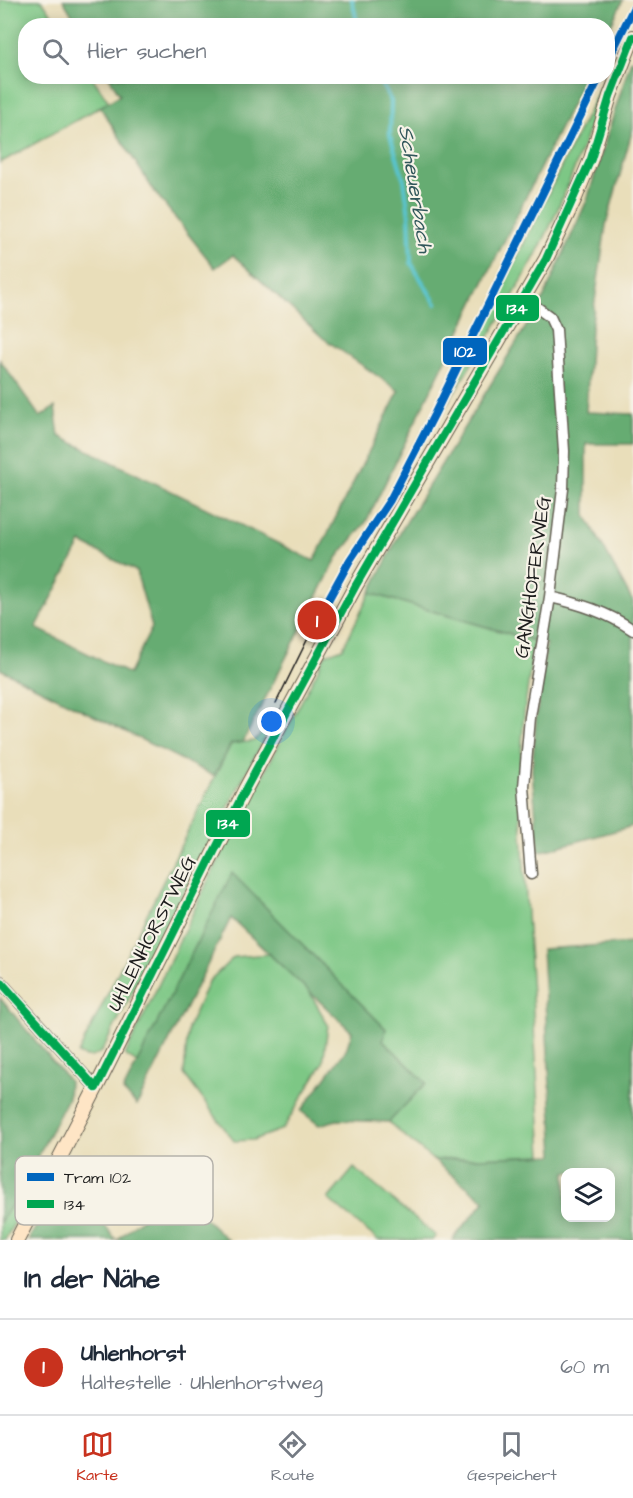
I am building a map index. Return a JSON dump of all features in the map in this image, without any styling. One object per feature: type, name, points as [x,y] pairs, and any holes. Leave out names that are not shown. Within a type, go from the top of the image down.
[{"type":"main road","name":"UHLENHORSTWEG","points":[[615,83],[633,37]]},
{"type":"main road","name":"UHLENHORSTWEG","points":[[61,1156],[246,788],[356,585],[546,258],[591,159],[615,84]]},
{"type":"main road","name":"UHLENHORSTWEG","points":[[17,1240],[25,1225]]},
{"type":"street","name":"GANGHOFERWEG","points":[[524,298],[550,317],[556,330],[564,451],[563,489],[530,717],[524,787],[531,874]]},
{"type":"street","points":[[549,597],[586,606],[615,618],[633,630]]},
{"type":"street","points":[[0,981],[96,1088]]},
{"type":"green space","points":[[0,0],[42,0],[54,18],[18,18],[18,84],[97,84],[109,102],[0,163]]},
{"type":"green space","points":[[63,0],[623,0],[614,18],[74,18]]},
{"type":"green space","points":[[631,59],[633,60],[633,128],[606,225],[591,329],[586,412],[633,414],[633,444],[586,444],[586,515],[633,602],[633,826],[539,852],[532,770],[546,644],[370,593],[402,529],[544,297],[587,200]]},
{"type":"green space","points":[[113,84],[582,84],[366,522],[337,558],[243,742],[231,744],[214,776],[0,669],[0,360],[40,417],[55,407],[59,436],[314,561],[399,391],[323,338],[233,255],[215,268],[154,191],[100,107],[120,95]],"holes":[[[81,543],[136,571],[152,627],[129,674],[36,628]]]},
{"type":"green space","points":[[602,84],[605,84],[572,174],[542,243],[506,308],[441,413]]},
{"type":"green space","points":[[370,593],[534,641],[524,714],[519,785],[542,1155],[433,1160],[394,1127],[389,1122],[426,1083],[383,1040],[386,1029],[232,874],[137,1063],[125,1055],[208,881],[326,654],[343,648]]},
{"type":"green space","points":[[273,721],[102,1051],[90,1057],[78,1054],[231,744],[254,741]]},
{"type":"green space","points":[[232,873],[386,1029],[383,1040],[426,1083],[389,1122],[337,1120],[319,1125],[301,1111],[346,1050],[352,1032],[231,918],[137,1105],[123,1091]]},
{"type":"green space","points":[[633,943],[633,1240],[452,1240],[485,1201],[433,1160],[554,1155],[542,949]]},
{"type":"green space","points":[[269,954],[309,991],[328,1025],[323,1063],[283,1129],[253,1140],[234,1141],[184,1074],[188,1028],[208,982],[234,957]]},
{"type":"green space","points":[[0,998],[69,1081],[68,1098],[38,1156],[15,1156],[15,1200],[0,1222]]},
{"type":"green space","points":[[354,1168],[436,1236],[432,1240],[378,1240],[328,1199]]},
{"type":"green space","points":[[14,1202],[15,1222],[5,1240],[0,1240],[0,1222]]},
{"type":"green space","points":[[37,1225],[105,1225],[116,1240],[28,1240]]},
{"type":"green space","points":[[134,1225],[212,1225],[228,1240],[117,1240]]},
{"type":"waterway","name":"Scheuerbach","points":[[352,0],[356,18]]},
{"type":"waterway","name":"Scheuerbach","points":[[381,84],[391,101],[390,135],[404,180],[409,215],[411,263],[436,304]]},
{"type":"tram line","name":"102","points":[[615,46],[633,9]]},
{"type":"tram line","name":"102","points":[[317,620],[350,560],[390,500],[596,84]]},
{"type":"tram line","points":[[276,703],[317,620]]},
{"type":"transit line","name":"134","points":[[615,83],[633,37]]},
{"type":"transit line","name":"134","points":[[96,1088],[246,788],[356,585],[546,259],[591,159],[615,84]]},
{"type":"transit line","name":"134","points":[[0,981],[96,1088]]},
{"type":"place","name":"Uhlenhorst","points":[[317,620]]}]
